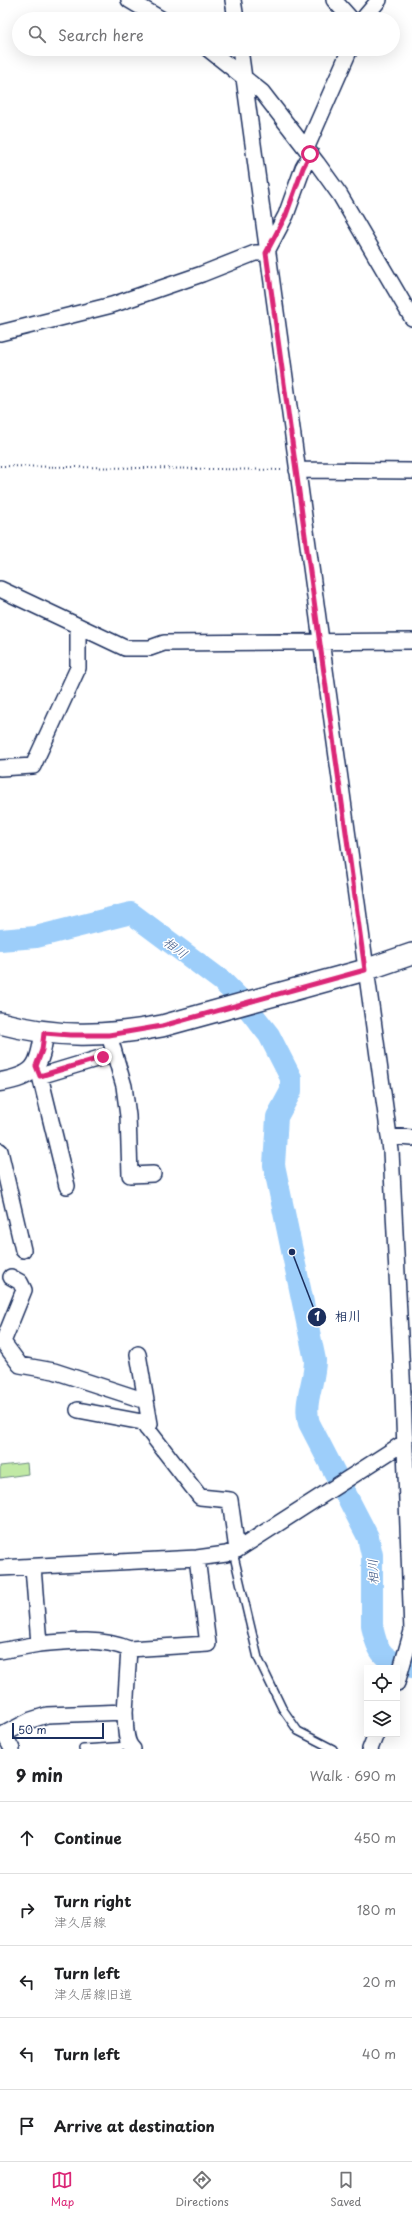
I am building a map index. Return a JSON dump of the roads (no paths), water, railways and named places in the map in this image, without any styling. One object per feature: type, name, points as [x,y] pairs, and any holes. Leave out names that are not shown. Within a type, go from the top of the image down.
[{"type":"main road","points":[[0,1023],[44,1033],[109,1035],[162,1026],[235,1007],[365,970],[412,954]]},
{"type":"street","points":[[129,0],[149,12]]},
{"type":"street","points":[[233,0],[235,12]]},
{"type":"street","points":[[334,0],[345,12]]},
{"type":"street","points":[[369,12],[379,0]]},
{"type":"street","points":[[216,56],[262,92],[308,152],[340,195],[412,318]]},
{"type":"street","points":[[241,56],[266,253],[389,1136],[408,1391],[405,1442],[412,1631],[400,1674]]},
{"type":"street","points":[[266,253],[286,215],[308,152],[347,56]]},
{"type":"street","points":[[0,333],[112,304],[202,274],[255,253],[266,253]]},
{"type":"street","points":[[297,470],[412,471]]},
{"type":"street","points":[[0,589],[125,648],[136,649],[164,643],[412,641]]},
{"type":"street","points":[[0,768],[34,766],[78,668],[78,627]]},
{"type":"street","points":[[44,1033],[38,1071],[67,1186]]},
{"type":"street","points":[[109,1035],[124,1086],[128,1116],[130,1176],[153,1174]]},
{"type":"street","points":[[0,1082],[38,1071],[103,1057]]},
{"type":"street","points":[[389,1136],[412,1138]]},
{"type":"street","points":[[0,1151],[23,1250]]},
{"type":"street","points":[[11,1277],[20,1282],[24,1290],[1,1342],[20,1365],[54,1371],[146,1401]]},
{"type":"street","points":[[138,1354],[150,1424],[147,1429]]},
{"type":"street","points":[[78,1410],[142,1422],[200,1498],[230,1500],[235,1551]]},
{"type":"street","points":[[0,1568],[197,1558],[235,1551],[405,1442]]},
{"type":"street","points":[[0,1651],[39,1644],[89,1640],[116,1644],[129,1649],[208,1644],[197,1558]]},
{"type":"street","points":[[33,1567],[39,1644]]},
{"type":"street","points":[[129,1649],[125,1712],[126,1729],[131,1747]]},
{"type":"street","points":[[12,1749],[4,1734],[38,1717],[56,1713],[125,1712]]},
{"type":"street","points":[[370,1749],[375,1737]]},
{"type":"lane","points":[[235,1551],[258,1658],[282,1708],[298,1731],[333,1749]]},
{"type":"lane","points":[[83,1749],[131,1747]]},
{"type":"waterway","name":"相川","points":[[0,940],[36,937],[131,913],[222,981],[243,1002],[269,1035],[291,1078],[291,1091],[277,1117],[274,1165],[315,1360],[307,1407],[309,1423],[368,1537],[372,1555],[372,1625],[376,1643],[383,1655],[388,1659],[402,1665],[412,1667]]},
{"type":"place","name":"相川","points":[[292,1252]]}]
